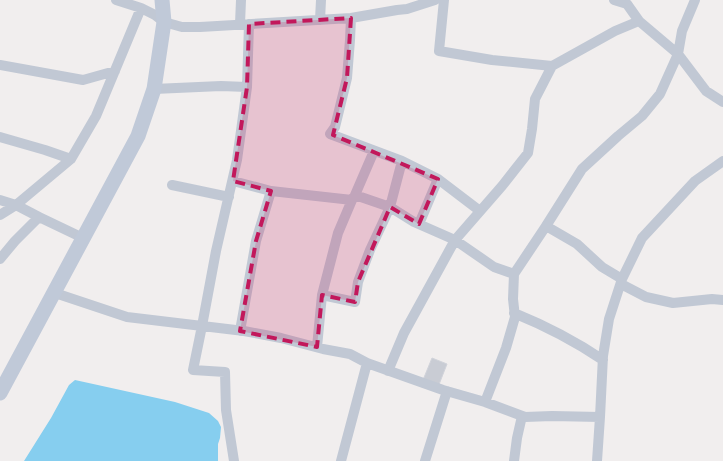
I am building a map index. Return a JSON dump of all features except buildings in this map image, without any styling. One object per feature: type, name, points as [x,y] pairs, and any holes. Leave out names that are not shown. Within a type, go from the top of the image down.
[{"type":"main road","points":[[0,393],[138,136],[154,89],[164,22],[162,0]]},
{"type":"street","points":[[116,0],[141,8],[164,22],[200,27],[351,18],[397,10],[409,5],[435,0]]},
{"type":"street","points":[[234,461],[226,410],[224,372],[192,370],[216,251],[233,181],[247,87],[241,0]]},
{"type":"street","points":[[320,20],[321,0]]},
{"type":"street","points":[[444,0],[439,51],[492,60],[552,66]]},
{"type":"street","points":[[614,0],[628,2],[639,21],[678,54],[706,91],[723,102]]},
{"type":"street","points":[[485,402],[506,348],[515,317],[513,299],[514,274],[582,169],[642,116],[660,94],[678,54],[682,31],[695,0]]},
{"type":"street","points":[[0,215],[16,205],[71,159],[96,116],[141,8]]},
{"type":"street","points":[[351,18],[346,78],[335,127],[330,134],[402,160],[438,179],[480,211]]},
{"type":"street","points":[[388,371],[404,333],[455,240],[528,153],[535,99],[552,66],[615,31],[639,21]]},
{"type":"street","points":[[0,65],[83,80],[115,72]]},
{"type":"street","points":[[154,89],[221,86],[247,87]]},
{"type":"street","points":[[0,137],[71,159]]},
{"type":"street","points":[[317,348],[322,295],[338,233],[374,150]]},
{"type":"street","points":[[322,295],[355,302],[358,282],[370,250],[390,207],[402,160]]},
{"type":"street","points":[[597,461],[603,360],[609,319],[621,281],[642,238],[695,181],[723,161]]},
{"type":"street","points":[[419,224],[438,179]]},
{"type":"street","points":[[233,181],[271,191],[354,198],[390,207],[419,224],[455,240],[494,267],[514,274]]},
{"type":"street","points":[[172,185],[229,197]]},
{"type":"street","points":[[240,331],[256,241],[271,191]]},
{"type":"street","points":[[0,200],[16,205],[83,238]]},
{"type":"street","points":[[0,259],[15,241],[39,218]]},
{"type":"street","points":[[546,226],[577,244],[602,268],[646,297],[673,303],[712,299],[723,300]]},
{"type":"street","points":[[55,293],[127,317],[240,331],[281,338],[317,348],[350,354],[388,371],[485,402],[525,418],[552,416],[600,417]]},
{"type":"street","points":[[514,313],[561,334],[603,360]]},
{"type":"street","points":[[341,461],[367,363]]},
{"type":"street","points":[[425,461],[447,391]]},
{"type":"street","points":[[514,461],[522,416]]},
{"type":"highlighted area","points":[[351,18],[347,78],[333,135],[438,179],[419,224],[390,207],[358,282],[355,302],[322,295],[317,347],[240,331],[256,241],[271,191],[233,181],[247,87],[249,24]]},
{"type":"water","points":[[75,380],[175,402],[209,413],[218,421],[221,427],[218,461],[24,461],[69,385]]}]
